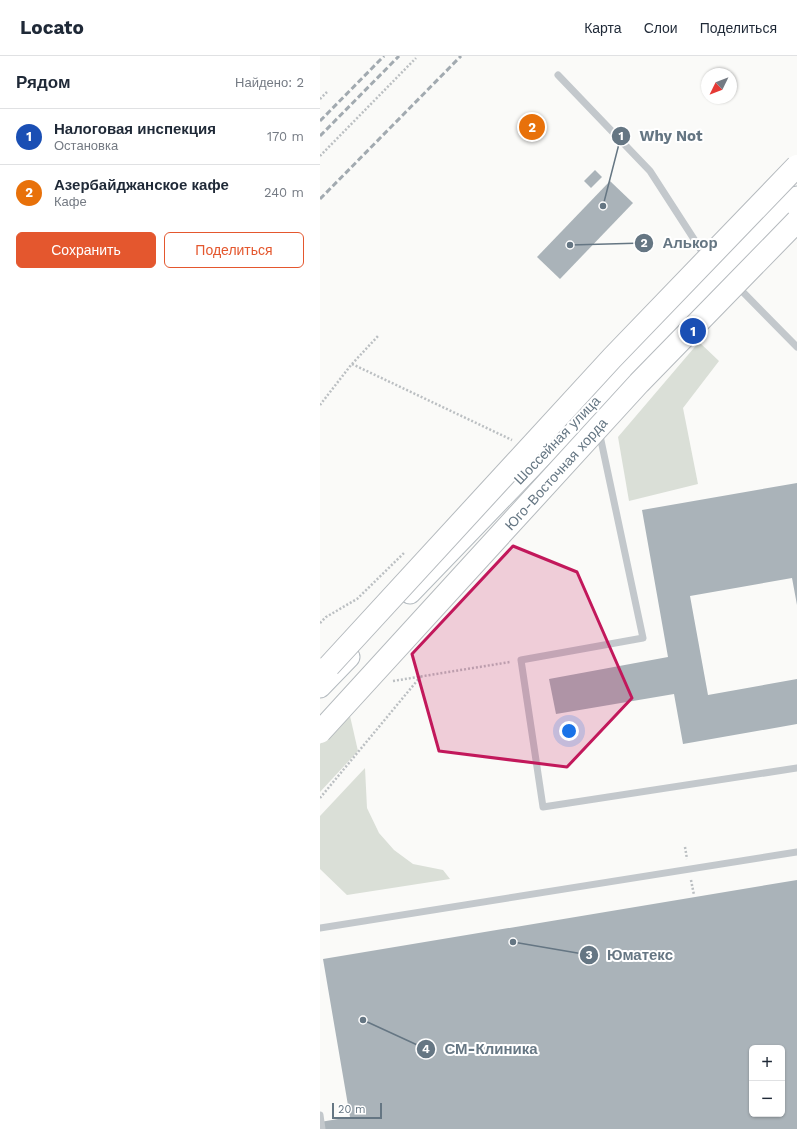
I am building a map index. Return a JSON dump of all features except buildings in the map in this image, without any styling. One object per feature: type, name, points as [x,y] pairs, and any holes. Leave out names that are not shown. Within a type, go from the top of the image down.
[{"type":"main road","points":[[329,666],[612,358],[797,166]]},
{"type":"main road","name":"Шоссейная улица","points":[[320,686],[595,410],[717,266],[797,197]]},
{"type":"main road","name":"Юго-Восточная хорда","points":[[320,732],[639,383],[797,221]]},
{"type":"lane","points":[[558,75],[650,171],[701,250],[797,347]]},
{"type":"lane","points":[[595,410],[643,638],[520,660],[543,807],[797,768]]},
{"type":"lane","points":[[320,928],[797,852]]},
{"type":"lane","points":[[320,1116],[322,1129]]},
{"type":"path","points":[[320,156],[416,58]]},
{"type":"path","points":[[320,99],[327,92]]},
{"type":"path","points":[[320,405],[352,364],[379,335]]},
{"type":"path","points":[[352,364],[516,441]]},
{"type":"path","points":[[390,681],[520,660]]},
{"type":"path","points":[[320,798],[421,676]]},
{"type":"highlighted area","points":[[513,546],[577,572],[632,698],[567,767],[439,751],[412,654]]},
{"type":"shaded area","points":[[699,342],[719,361],[683,408],[698,484],[629,501],[618,437]]},
{"type":"shaded area","points":[[347,716],[350,716],[358,751],[320,792],[320,744]]},
{"type":"shaded area","points":[[365,768],[367,808],[379,833],[394,850],[413,864],[443,870],[450,879],[347,895],[320,869],[320,816]]},
{"type":"railway","points":[[320,121],[384,56]]},
{"type":"railway","points":[[320,136],[399,56]]},
{"type":"railway","points":[[320,199],[461,56]]},
{"type":"place","name":"Азербайджанское кафе","points":[[532,127]]},
{"type":"place","name":"Why Not","points":[[603,206]]},
{"type":"place","name":"Алькор","points":[[570,245]]},
{"type":"place","name":"Налоговая инспекция","points":[[693,331]]},
{"type":"place","name":"Юматекс","points":[[513,942]]},
{"type":"place","name":"СМ-Клиника","points":[[363,1020]]}]
